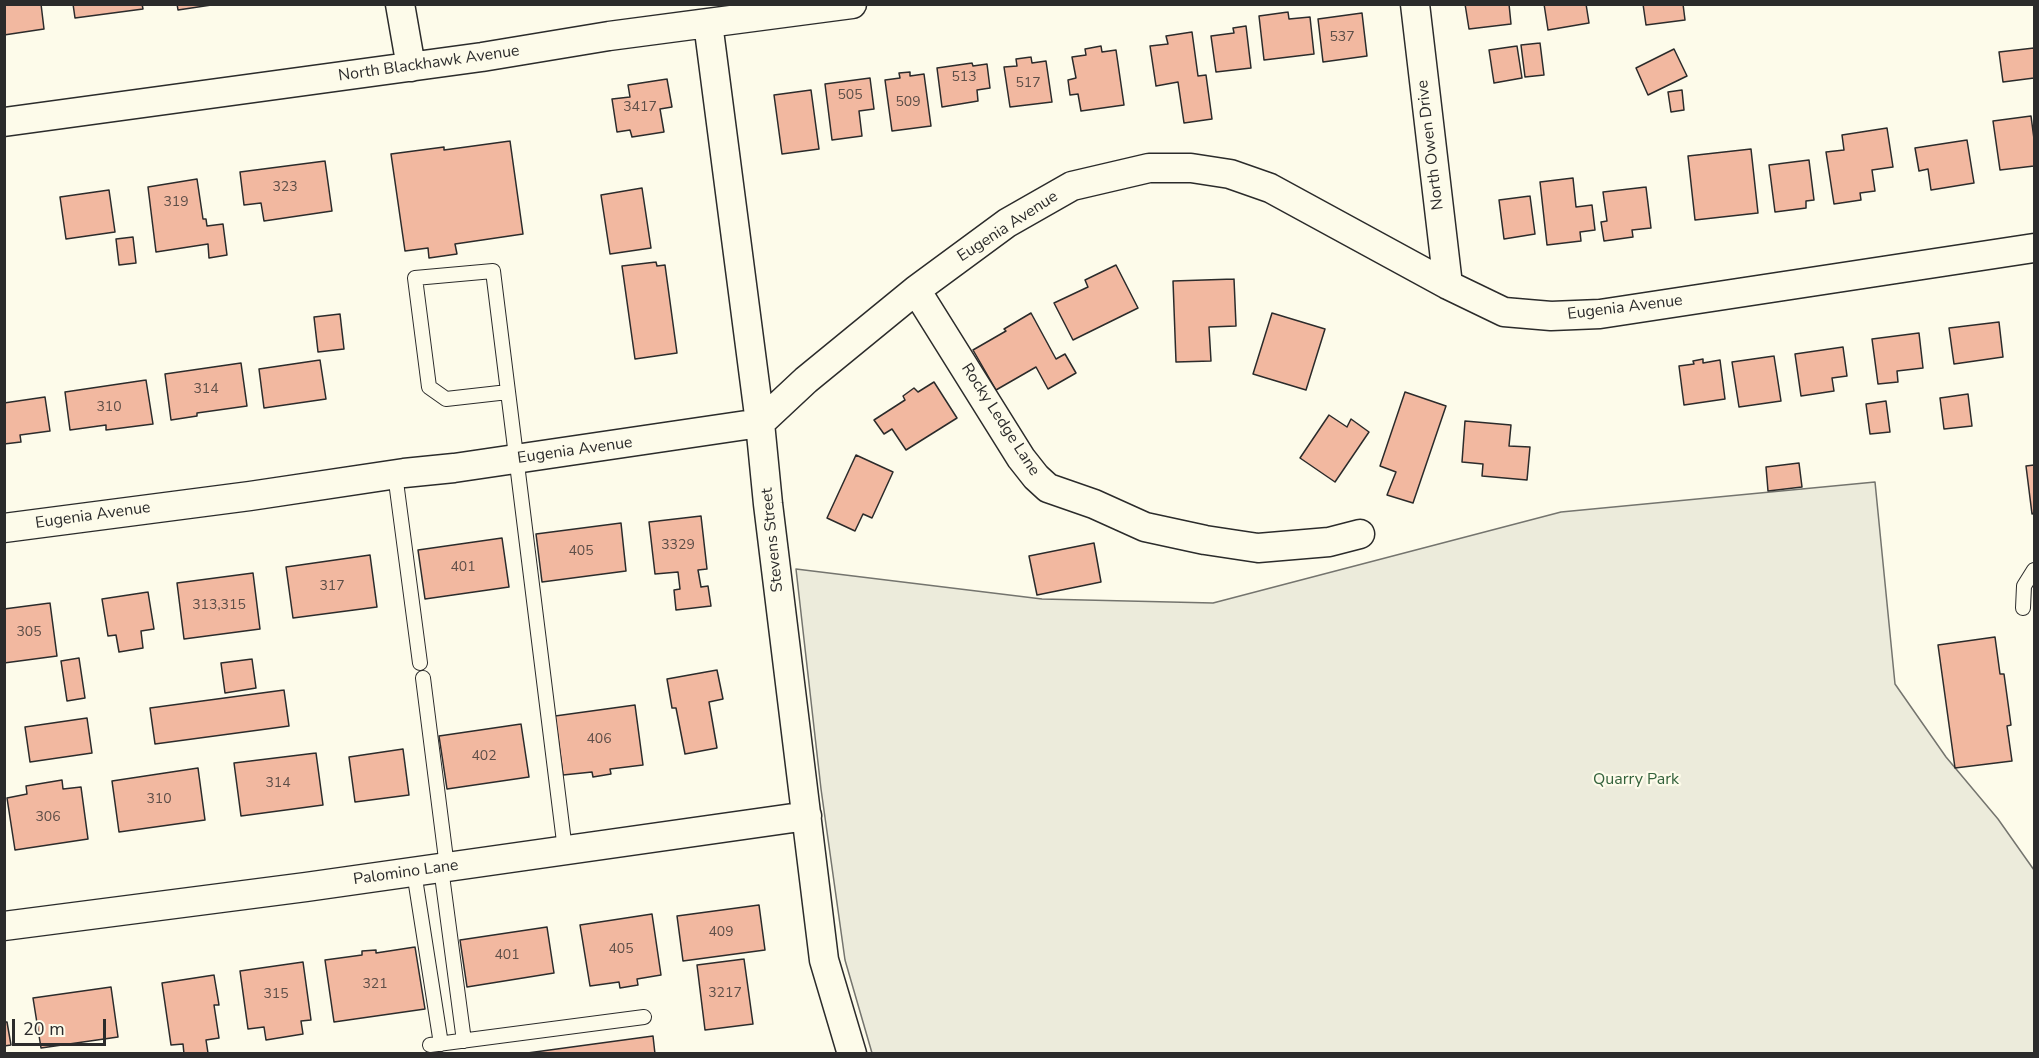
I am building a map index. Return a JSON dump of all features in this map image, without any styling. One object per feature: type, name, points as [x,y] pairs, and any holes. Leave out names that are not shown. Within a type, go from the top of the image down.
[{"type":"street","points":[[400,4],[411,67]]},
{"type":"street","name":"North Blackhawk Avenue","points":[[4,122],[852,4]]},
{"type":"street","name":"North Owen Drive","points":[[1414,4],[1448,285]]},
{"type":"street","name":"Stevens Street","points":[[708,23],[760,423],[824,960],[852,1053]]},
{"type":"street","name":"Eugenia Avenue","points":[[4,528],[516,459],[760,423],[806,380],[916,290],[1007,223],[1072,186],[1149,168],[1191,168],[1230,174],[1270,188],[1448,285],[1504,312],[1551,316],[1600,314],[2034,248]]},
{"type":"street","name":"Rocky Ledge Lane","points":[[916,290],[1021,458],[1048,488],[1094,504],[1145,527],[1205,540],[1258,548],[1329,542],[1360,534]]},
{"type":"street","name":"Palomino Lane","points":[[4,926],[434,869],[807,816]]},
{"type":"lane","points":[[508,392],[446,399],[429,387],[416,278],[494,271],[565,850]]},
{"type":"lane","points":[[395,474],[420,663]]},
{"type":"lane","points":[[2023,608],[2024,586],[2034,570]]},
{"type":"lane","points":[[423,678],[434,869],[436,1045],[644,1017]]},
{"type":"lane","points":[[434,869],[464,1041]]},
{"type":"green space","name":"Quarry Park","points":[[1875,482],[1895,684],[1946,757],[1998,819],[2034,870],[2034,1053],[872,1053],[845,960],[821,789],[796,569],[1042,599],[1213,603],[1561,512]]},
{"type":"building","points":[[4,4],[41,4],[44,29],[4,35]]},
{"type":"building","points":[[73,4],[142,4],[143,9],[75,18]]},
{"type":"building","points":[[177,4],[218,4],[178,10]]},
{"type":"building","points":[[1465,4],[1509,4],[1511,24],[1469,29]]},
{"type":"building","points":[[1544,4],[1586,4],[1589,23],[1548,30]]},
{"type":"building","points":[[1643,4],[1683,4],[1685,20],[1646,25]]},
{"type":"building","points":[[1288,12],[1289,19],[1310,17],[1314,54],[1264,60],[1259,16]]},
{"type":"building","points":[[1362,13],[1367,56],[1323,62],[1318,19]]},
{"type":"building","points":[[1246,26],[1251,68],[1216,72],[1211,36],[1234,33],[1233,28]]},
{"type":"building","points":[[1192,32],[1198,76],[1206,75],[1212,119],[1184,123],[1178,82],[1156,86],[1150,46],[1168,44],[1166,36]]},
{"type":"building","points":[[1540,43],[1544,75],[1525,77],[1521,45]]},
{"type":"building","points":[[1101,46],[1102,52],[1116,50],[1124,105],[1081,111],[1078,94],[1070,95],[1068,80],[1076,78],[1072,57],[1086,55],[1085,49]]},
{"type":"building","points":[[1517,46],[1522,78],[1494,83],[1489,50]]},
{"type":"building","points":[[2034,48],[2034,78],[2003,82],[1999,52]]},
{"type":"building","points":[[1674,49],[1687,76],[1648,95],[1636,68]]},
{"type":"building","points":[[1031,57],[1032,63],[1046,61],[1052,102],[1010,107],[1004,67],[1017,66],[1016,59]]},
{"type":"building","points":[[972,63],[973,66],[987,64],[990,88],[977,90],[978,101],[942,107],[937,68]]},
{"type":"building","points":[[910,72],[910,76],[924,74],[931,126],[892,131],[885,80],[900,78],[899,73]]},
{"type":"building","points":[[870,78],[874,109],[859,111],[862,136],[832,140],[825,84]]},
{"type":"building","points":[[667,79],[672,107],[660,109],[664,132],[632,137],[630,130],[617,132],[612,99],[630,97],[628,85]]},
{"type":"building","points":[[811,90],[819,149],[782,154],[774,95]]},
{"type":"building","points":[[1682,90],[1684,110],[1671,112],[1668,92]]},
{"type":"building","points":[[2031,116],[2034,166],[2000,170],[1993,121]]},
{"type":"building","points":[[1887,128],[1893,167],[1872,170],[1875,191],[1860,193],[1861,200],[1834,204],[1826,152],[1844,150],[1842,135]]},
{"type":"building","points":[[1967,140],[1974,183],[1931,190],[1928,169],[1919,171],[1915,148]]},
{"type":"building","points":[[510,141],[523,234],[455,244],[457,254],[429,258],[428,248],[405,251],[391,154]]},
{"type":"building","points":[[1751,149],[1758,213],[1695,220],[1688,156]]},
{"type":"building","points":[[1809,160],[1814,200],[1806,201],[1806,208],[1775,212],[1769,165]]},
{"type":"building","points":[[325,161],[332,211],[264,221],[261,203],[244,205],[240,172]]},
{"type":"building","points":[[1573,178],[1576,207],[1592,205],[1595,230],[1580,232],[1581,241],[1547,245],[1540,182]]},
{"type":"building","points":[[197,179],[203,219],[206,219],[207,226],[223,224],[227,255],[209,258],[208,244],[156,252],[148,187]]},
{"type":"building","points":[[1646,187],[1651,228],[1632,230],[1633,237],[1604,241],[1601,222],[1607,221],[1603,192]]},
{"type":"building","points":[[642,188],[651,248],[610,254],[601,195]]},
{"type":"building","points":[[109,190],[115,232],[66,239],[60,197]]},
{"type":"building","points":[[1530,196],[1535,234],[1504,239],[1499,200]]},
{"type":"building","points":[[133,237],[136,263],[119,265],[116,239]]},
{"type":"building","points":[[656,262],[657,266],[665,265],[677,353],[635,359],[622,266]]},
{"type":"building","points":[[1116,265],[1138,308],[1073,340],[1054,303],[1088,287],[1085,280]]},
{"type":"building","points":[[1234,279],[1236,326],[1209,327],[1211,361],[1176,362],[1173,281]]},
{"type":"building","points":[[1031,313],[1056,359],[1065,354],[1076,373],[1048,389],[1036,367],[996,390],[973,350]]},
{"type":"building","points":[[1272,313],[1325,329],[1306,390],[1253,374]]},
{"type":"building","points":[[340,314],[344,349],[318,352],[314,317]]},
{"type":"building","points":[[1999,322],[2003,357],[1954,364],[1949,328]]},
{"type":"building","points":[[1919,333],[1923,368],[1897,371],[1898,382],[1878,384],[1872,339]]},
{"type":"building","points":[[1843,347],[1847,376],[1832,378],[1834,391],[1801,396],[1795,354]]},
{"type":"building","points":[[1774,356],[1781,401],[1739,407],[1732,362]]},
{"type":"building","points":[[1703,359],[1703,363],[1720,360],[1725,399],[1684,405],[1679,366],[1694,364],[1693,361]]},
{"type":"building","points":[[320,360],[326,399],[264,408],[259,369]]},
{"type":"building","points":[[241,363],[247,406],[197,413],[197,416],[171,420],[165,374]]},
{"type":"building","points":[[146,380],[153,424],[106,430],[106,425],[70,430],[65,392]]},
{"type":"building","points":[[934,382],[957,418],[906,450],[892,429],[884,434],[874,420],[905,400],[903,396],[914,388],[918,392]]},
{"type":"building","points":[[1405,392],[1446,406],[1413,503],[1387,495],[1396,472],[1380,466]]},
{"type":"building","points":[[1968,394],[1972,426],[1944,429],[1940,398]]},
{"type":"building","points":[[45,397],[50,431],[20,435],[21,442],[4,444],[4,403]]},
{"type":"building","points":[[1886,401],[1890,432],[1870,434],[1866,404]]},
{"type":"building","points":[[1329,415],[1347,427],[1351,419],[1369,432],[1335,482],[1300,458]]},
{"type":"building","points":[[1465,421],[1511,425],[1509,446],[1530,447],[1527,480],[1482,476],[1483,464],[1462,462]]},
{"type":"building","points":[[856,455],[893,472],[872,518],[863,514],[855,531],[827,518]]},
{"type":"building","points":[[1799,463],[1802,487],[1768,491],[1766,467]]},
{"type":"building","points":[[2034,465],[2034,513],[2032,514],[2026,466]]},
{"type":"building","points":[[701,516],[707,569],[698,570],[701,587],[708,586],[711,606],[676,610],[674,590],[680,589],[678,572],[655,574],[649,522]]},
{"type":"building","points":[[621,523],[626,571],[542,582],[536,534]]},
{"type":"building","points":[[502,538],[509,587],[425,599],[418,550]]},
{"type":"building","points":[[1094,543],[1101,582],[1037,595],[1029,556]]},
{"type":"building","points":[[370,555],[377,607],[293,618],[286,567]]},
{"type":"building","points":[[253,573],[260,629],[184,639],[177,583]]},
{"type":"building","points":[[148,592],[154,629],[141,631],[143,648],[119,652],[116,635],[108,636],[102,599]]},
{"type":"building","points":[[50,603],[57,656],[4,663],[4,609]]},
{"type":"building","points":[[1995,637],[2000,674],[2004,674],[2011,725],[2007,726],[2012,761],[1955,768],[1938,645]]},
{"type":"building","points":[[79,658],[85,698],[67,701],[61,661]]},
{"type":"building","points":[[252,659],[256,688],[225,693],[221,663]]},
{"type":"building","points":[[717,670],[723,699],[709,702],[717,748],[685,754],[676,708],[672,708],[667,679]]},
{"type":"building","points":[[284,690],[289,726],[155,744],[150,708]]},
{"type":"building","points":[[635,705],[643,765],[610,769],[611,774],[593,777],[592,772],[563,775],[555,716]]},
{"type":"building","points":[[87,718],[92,753],[30,762],[25,727]]},
{"type":"building","points":[[521,724],[529,777],[447,789],[439,736]]},
{"type":"building","points":[[403,749],[409,795],[355,802],[349,757]]},
{"type":"building","points":[[316,753],[323,805],[241,816],[234,763]]},
{"type":"building","points":[[198,768],[205,820],[119,832],[112,781]]},
{"type":"building","points":[[62,780],[63,789],[81,787],[88,839],[15,850],[7,798],[27,794],[26,786]]},
{"type":"building","points":[[759,905],[765,950],[683,961],[677,916]]},
{"type":"building","points":[[652,914],[661,975],[637,979],[638,985],[620,988],[619,982],[590,986],[580,925]]},
{"type":"building","points":[[547,927],[554,973],[467,987],[460,940]]},
{"type":"building","points":[[415,947],[425,1009],[334,1022],[325,960],[362,955],[362,951],[376,950],[376,953]]},
{"type":"building","points":[[744,959],[753,1024],[705,1030],[697,965]]},
{"type":"building","points":[[303,962],[311,1020],[301,1021],[303,1034],[266,1040],[264,1027],[248,1029],[240,971]]},
{"type":"building","points":[[214,975],[219,1005],[214,1005],[219,1038],[206,1040],[208,1053],[184,1054],[183,1044],[171,1045],[162,983]]},
{"type":"building","points":[[111,987],[118,1037],[41,1048],[33,998]]},
{"type":"building","points":[[4,1022],[7,1022],[11,1045],[4,1046]]},
{"type":"building","points":[[653,1036],[655,1054],[520,1054]]}]
